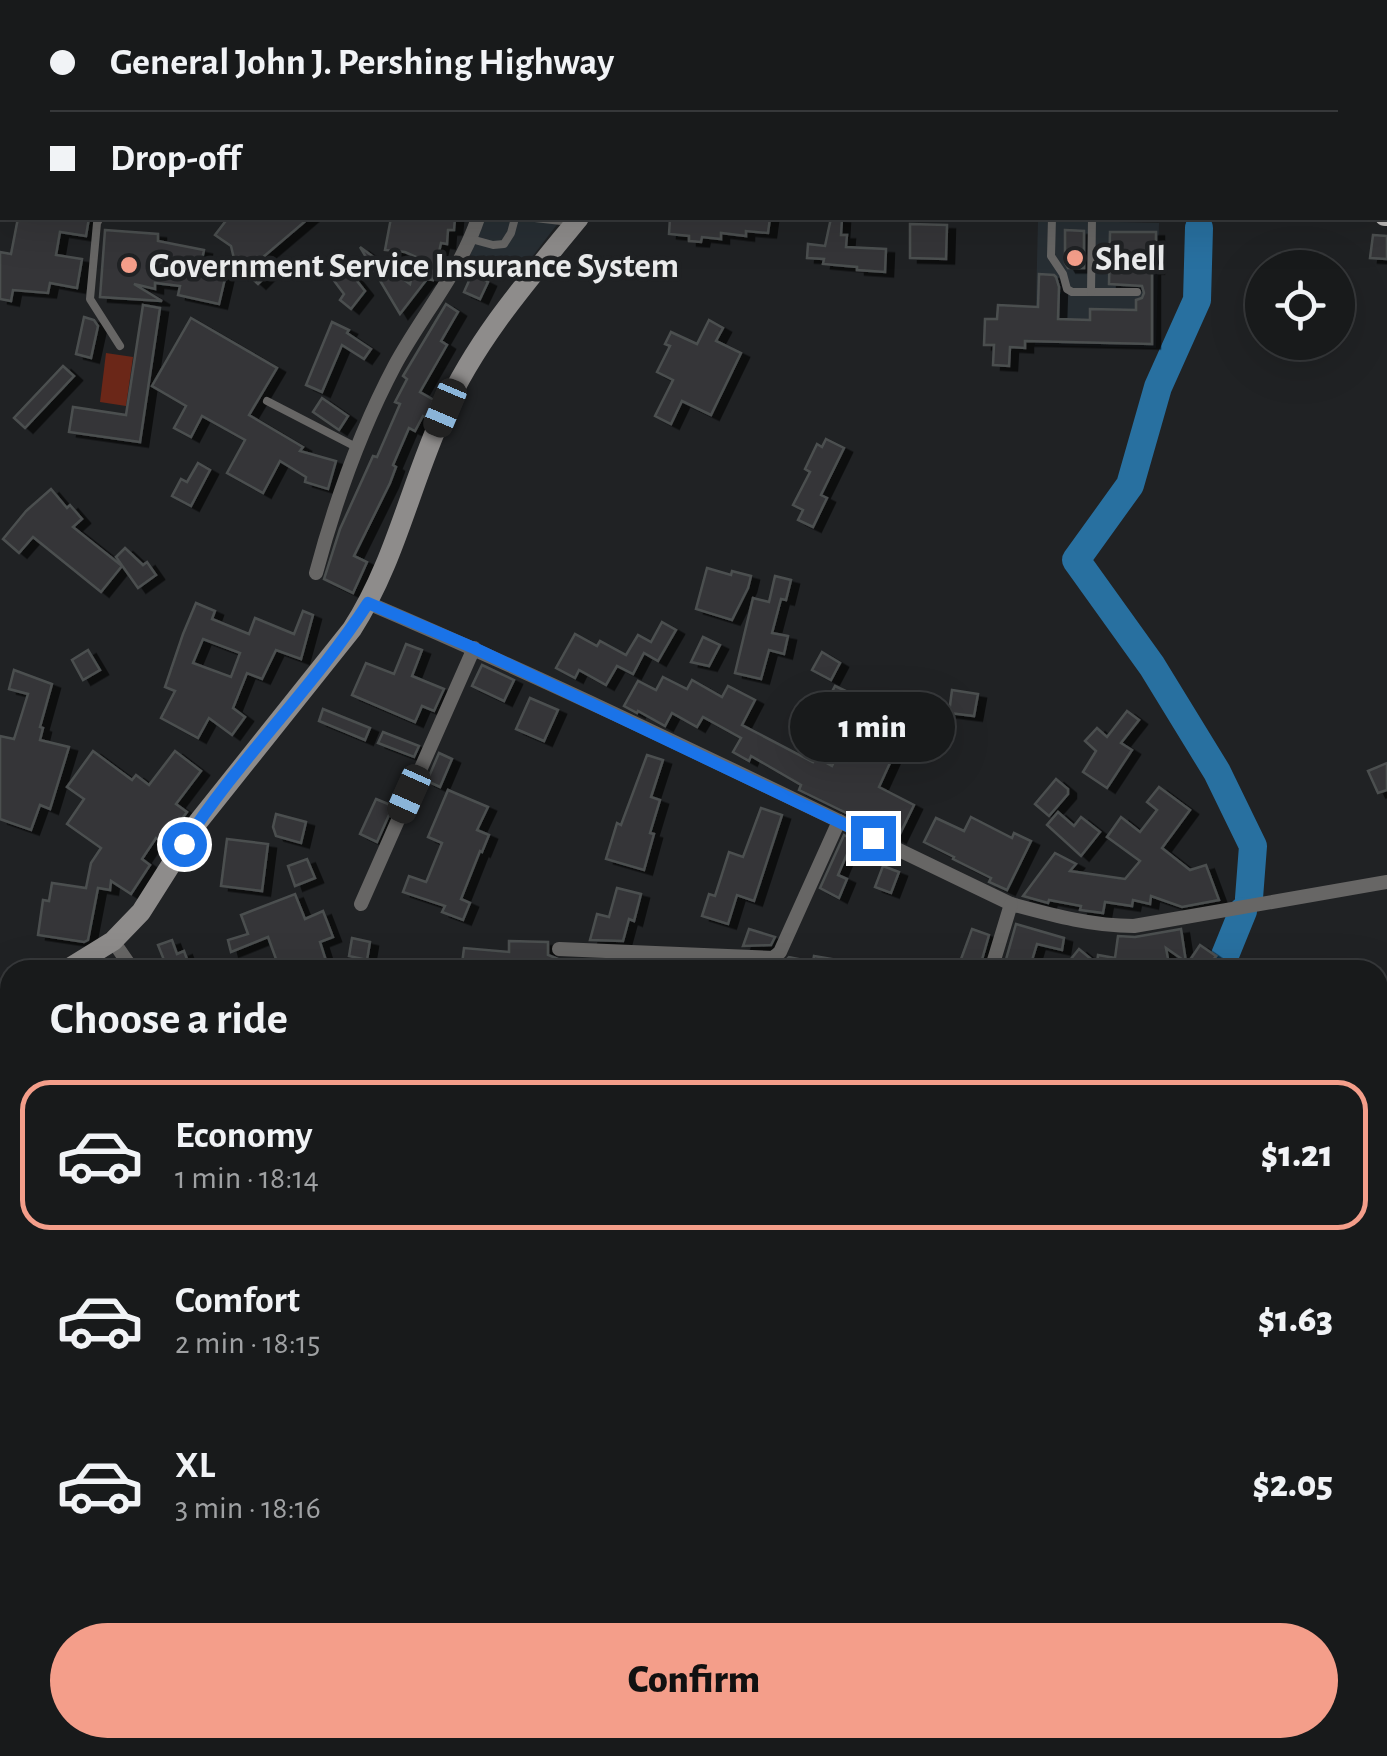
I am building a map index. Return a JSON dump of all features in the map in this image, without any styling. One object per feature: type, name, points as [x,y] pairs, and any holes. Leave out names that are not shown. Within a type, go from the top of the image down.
[{"type":"main road","points":[[82,960],[113,941],[141,912],[198,822],[352,628],[368,603],[462,374],[509,303],[577,220]]},
{"type":"street","points":[[316,574],[356,447],[394,368],[462,257],[477,220]]},
{"type":"street","points":[[368,603],[474,648],[1011,904],[1067,920],[1134,926],[1387,882]]},
{"type":"street","points":[[361,904],[474,648]]},
{"type":"street","points":[[559,949],[773,958],[780,952],[838,822]]},
{"type":"street","points":[[993,960],[1011,904]]},
{"type":"street","points":[[113,941],[126,960]]},
{"type":"lane","points":[[98,220],[90,299],[120,346]]},
{"type":"lane","points":[[471,239],[504,244],[515,220]]},
{"type":"lane","points":[[1052,220],[1052,260],[1064,274],[1067,289],[1137,292]]},
{"type":"lane","points":[[1091,292],[1088,248],[1092,220]]},
{"type":"lane","points":[[1051,248],[1065,248]]},
{"type":"lane","points":[[267,400],[356,447]]},
{"type":"shaded area","points":[[484,220],[560,220],[516,278],[467,263]]},
{"type":"shaded area","points":[[1038,220],[1159,223],[1156,348],[1035,345]]},
{"type":"shaded area","points":[[106,353],[133,357],[126,406],[100,402]]},
{"type":"building","points":[[18,220],[89,220],[86,236],[60,232],[56,255],[82,259],[77,288],[50,283],[48,293],[13,290],[11,301],[0,299],[0,252],[11,254]]},
{"type":"building","points":[[226,220],[307,220],[262,258],[273,269],[258,284],[235,263],[231,246],[215,235]]},
{"type":"building","points":[[391,220],[455,220],[454,230],[448,230],[447,244],[441,243],[433,280],[427,279],[400,314],[360,247],[410,284],[416,257],[385,250]]},
{"type":"building","points":[[670,220],[770,220],[768,233],[721,233],[721,239],[702,237],[701,242],[669,234]]},
{"type":"building","points":[[831,220],[842,220],[841,235],[847,235],[846,247],[886,249],[885,272],[823,264],[824,259],[807,258],[808,244],[825,246]]},
{"type":"building","points":[[910,224],[947,225],[946,259],[910,258]]},
{"type":"building","points":[[105,230],[158,234],[158,241],[204,250],[201,264],[227,270],[219,304],[178,295],[180,286],[155,283],[155,289],[134,284],[162,301],[100,297]]},
{"type":"building","name":"Shell","points":[[1065,230],[1084,231],[1084,268],[1068,268],[1065,263]]},
{"type":"building","points":[[1110,232],[1156,232],[1152,344],[1025,341],[1025,348],[1010,347],[1009,366],[993,365],[994,345],[984,345],[985,319],[997,319],[998,305],[1038,307],[1039,274],[1056,277],[1058,319],[1090,320],[1090,309],[1136,310],[1136,300],[1144,293],[1142,286],[1109,284]]},
{"type":"building","points":[[1373,235],[1387,236],[1387,259],[1370,258]]},
{"type":"building","points":[[346,267],[365,291],[351,309],[340,300],[344,294],[332,278]]},
{"type":"building","points":[[472,274],[488,282],[480,299],[464,292]]},
{"type":"building","points":[[446,304],[458,312],[441,341],[447,345],[420,392],[434,400],[415,431],[409,428],[393,465],[396,467],[390,483],[354,556],[367,562],[353,593],[324,579],[340,529],[400,404],[395,402],[407,379],[403,376]]},
{"type":"building","points":[[143,305],[160,308],[140,442],[69,432],[73,407],[126,415]]},
{"type":"building","points":[[84,317],[98,326],[91,358],[76,354]]},
{"type":"building","points":[[191,318],[277,368],[249,415],[303,447],[300,451],[336,461],[328,489],[305,482],[306,477],[280,461],[263,493],[227,473],[245,440],[202,416],[191,437],[174,428],[186,406],[152,386]]},
{"type":"building","points":[[709,320],[723,328],[716,341],[741,353],[711,415],[682,401],[671,424],[655,416],[673,380],[657,372],[670,346],[665,344],[671,332],[697,344]]},
{"type":"building","points":[[332,322],[349,330],[347,333],[371,349],[364,359],[342,345],[322,392],[306,385]]},
{"type":"building","points":[[63,366],[74,376],[25,428],[14,418]]},
{"type":"building","points":[[322,398],[348,416],[339,430],[313,412]]},
{"type":"building","points":[[826,439],[844,448],[821,495],[827,498],[813,527],[798,520],[803,510],[793,505],[810,472],[805,469],[817,444],[822,447]]},
{"type":"building","points":[[198,463],[210,470],[191,506],[172,496],[181,479],[187,482]]},
{"type":"building","points":[[51,489],[82,519],[73,527],[122,566],[101,592],[33,537],[19,553],[3,539]]},
{"type":"building","points":[[125,548],[143,565],[147,562],[156,575],[138,588],[116,557]]},
{"type":"building","points":[[707,568],[751,576],[732,620],[696,609]]},
{"type":"building","points":[[775,576],[791,580],[786,600],[781,599],[772,633],[788,636],[784,654],[769,650],[761,679],[735,673],[753,598],[769,602]]},
{"type":"building","points":[[196,603],[215,611],[212,619],[249,634],[255,618],[294,634],[303,611],[313,615],[301,659],[276,650],[262,679],[247,673],[233,708],[245,717],[232,735],[209,718],[198,738],[161,718],[175,691],[165,687]],"holes":[[[203,639],[240,653],[231,677],[193,663]]]},
{"type":"building","points":[[662,622],[676,630],[658,661],[644,653],[633,674],[617,666],[606,685],[579,670],[575,678],[556,668],[575,634],[597,646],[600,641],[626,655],[638,635],[651,642]]},
{"type":"building","points":[[703,637],[720,645],[709,666],[691,662]]},
{"type":"building","points":[[406,644],[422,650],[412,676],[444,689],[434,711],[422,706],[415,722],[352,695],[366,663],[394,674]]},
{"type":"building","points":[[88,650],[100,670],[83,680],[72,660]]},
{"type":"building","points":[[822,652],[840,663],[831,680],[812,670]]},
{"type":"building","points":[[482,665],[514,680],[504,701],[472,686]]},
{"type":"building","points":[[14,670],[52,684],[40,740],[69,747],[50,809],[40,805],[31,830],[0,819],[0,736],[14,739],[28,694],[9,689]]},
{"type":"building","points":[[663,677],[687,689],[692,680],[722,697],[728,686],[755,700],[742,725],[813,762],[816,757],[832,766],[843,742],[814,727],[835,686],[859,697],[845,726],[895,752],[879,787],[914,805],[898,838],[799,790],[801,785],[751,756],[749,761],[733,752],[741,738],[703,717],[697,727],[672,713],[665,726],[624,706],[638,681],[656,690]]},
{"type":"building","points":[[952,690],[978,694],[974,716],[949,713]]},
{"type":"building","points":[[530,698],[558,710],[544,741],[516,729]]},
{"type":"building","points":[[323,709],[370,728],[365,740],[319,721]]},
{"type":"building","points":[[1127,711],[1139,720],[1121,743],[1132,750],[1107,788],[1083,772],[1096,751],[1085,741],[1097,728],[1107,737]]},
{"type":"building","points":[[383,732],[419,746],[414,757],[378,743]]},
{"type":"building","points":[[93,751],[132,780],[136,775],[149,785],[175,751],[201,771],[176,804],[187,812],[164,843],[156,838],[142,859],[150,865],[131,894],[111,881],[110,890],[98,888],[88,940],[38,935],[43,900],[49,901],[52,883],[86,888],[91,863],[101,848],[67,824],[84,799],[67,787]]},
{"type":"building","points":[[439,753],[452,759],[440,787],[427,781]]},
{"type":"building","points":[[647,755],[663,760],[651,797],[660,800],[644,870],[606,859]]},
{"type":"building","points":[[1387,763],[1387,790],[1378,793],[1368,771]]},
{"type":"building","points":[[1056,779],[1068,789],[1068,794],[1049,816],[1035,804]]},
{"type":"building","points":[[1159,787],[1190,810],[1162,848],[1190,870],[1206,865],[1219,900],[1182,907],[1151,896],[1150,904],[1133,900],[1132,906],[1105,902],[1103,913],[1023,896],[1055,853],[1076,864],[1070,871],[1125,879],[1140,861],[1107,837],[1121,817],[1140,832],[1157,810],[1147,802]]},
{"type":"building","points":[[448,790],[488,807],[477,830],[489,835],[461,899],[470,903],[463,920],[442,912],[445,906],[403,892],[409,876],[427,880],[442,843],[428,837]]},
{"type":"building","points":[[376,799],[393,806],[377,842],[360,834]]},
{"type":"building","points":[[761,808],[782,815],[754,901],[737,895],[728,924],[702,916],[709,894],[715,896],[729,852],[743,857]]},
{"type":"building","points":[[1058,812],[1074,826],[1081,817],[1100,832],[1081,856],[1047,825]]},
{"type":"building","points":[[276,814],[306,822],[301,843],[276,836]]},
{"type":"building","points":[[971,817],[1012,838],[1014,833],[1031,841],[1007,890],[924,842],[936,818],[964,831]]},
{"type":"building","points":[[844,835],[853,840],[838,875],[847,879],[839,898],[820,888]]},
{"type":"building","points":[[227,839],[268,844],[262,891],[221,886]]},
{"type":"building","points":[[307,859],[315,878],[295,886],[288,866]]},
{"type":"building","points":[[883,866],[899,872],[891,893],[875,887]]},
{"type":"building","points":[[617,888],[641,894],[634,921],[629,919],[623,941],[590,940],[597,914],[609,917]]},
{"type":"building","points":[[295,894],[305,919],[323,911],[333,937],[320,942],[326,960],[276,960],[268,937],[231,952],[228,940],[248,934],[241,915]]},
{"type":"building","points":[[1016,924],[1064,938],[1062,950],[1037,944],[1032,960],[1006,960]]},
{"type":"building","points":[[749,929],[775,937],[771,945],[743,946]]},
{"type":"building","points":[[972,929],[989,935],[982,960],[961,960]]},
{"type":"building","points":[[1181,929],[1186,960],[1166,948],[1168,960],[1097,960],[1098,955],[1115,958],[1118,936]]},
{"type":"building","points":[[352,938],[370,942],[367,960],[349,956]]},
{"type":"building","points":[[172,940],[177,954],[184,951],[187,960],[164,960],[158,945]]},
{"type":"building","points":[[509,941],[548,942],[548,955],[581,960],[462,960],[464,948],[509,952]]},
{"type":"building","points":[[1200,945],[1216,956],[1213,960],[1190,960]]},
{"type":"building","points":[[1079,949],[1092,960],[1070,960]]},
{"type":"waterway","points":[[1199,228],[1197,300],[1158,387],[1130,485],[1076,560],[1152,666],[1217,772],[1253,846],[1249,898]]},
{"type":"waterway","points":[[1223,960],[1243,911]]},
{"type":"place","name":"Shell","points":[[1075,258]]},
{"type":"place","name":"Government Service Insurance System","points":[[129,265]]},
{"type":"route","points":[[184,844],[368,603],[474,648],[873,838]]}]
